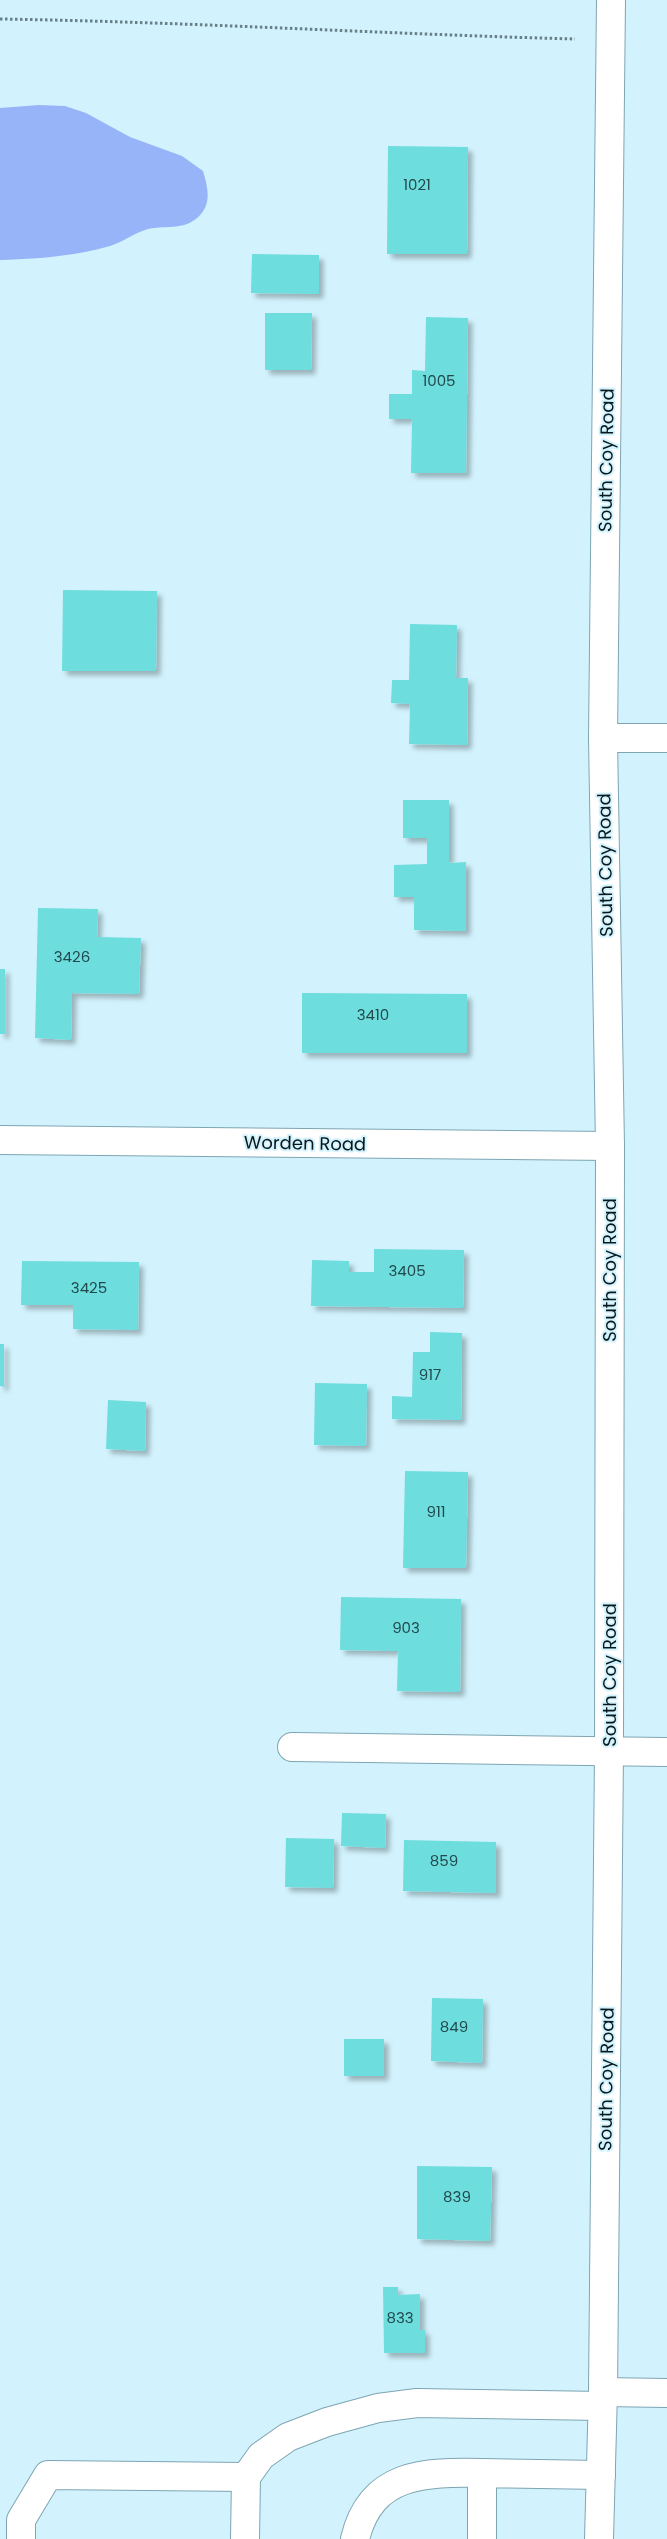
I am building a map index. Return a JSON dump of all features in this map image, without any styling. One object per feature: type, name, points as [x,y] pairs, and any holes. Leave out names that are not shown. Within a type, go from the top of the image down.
[{"type":"street","name":"South Coy Road","points":[[599,2539],[609,1752],[610,1146],[603,738],[611,0]]},
{"type":"street","points":[[603,738],[667,738]]},
{"type":"street","name":"Worden Road","points":[[0,1140],[610,1146]]},
{"type":"street","points":[[292,1747],[667,1752]]},
{"type":"street","points":[[246,2539],[246,2477],[261,2456],[288,2437],[345,2416],[378,2408],[417,2403],[602,2399],[667,2393]]},
{"type":"street","points":[[355,2539],[359,2521],[370,2502],[386,2487],[411,2477],[441,2472],[601,2475]]},
{"type":"street","points":[[482,2473],[482,2539]]},
{"type":"street","points":[[21,2539],[21,2520],[48,2475],[246,2477]]},
{"type":"path","points":[[0,19],[152,22],[416,35],[611,40]]},
{"type":"water","points":[[39,105],[65,106],[86,113],[130,137],[182,156],[203,171],[208,198],[201,214],[183,225],[148,229],[115,244],[84,252],[28,259],[0,260],[0,108]]},
{"type":"building","points":[[388,146],[468,147],[467,254],[387,254]]},
{"type":"building","points":[[252,254],[319,255],[319,294],[251,293]]},
{"type":"building","points":[[265,313],[312,313],[311,370],[265,370]]},
{"type":"building","points":[[426,317],[468,318],[466,473],[411,473],[412,419],[389,419],[389,394],[412,394],[412,370],[425,371]]},
{"type":"building","points":[[63,590],[157,591],[156,671],[62,671]]},
{"type":"building","points":[[410,624],[457,625],[456,678],[468,678],[467,745],[409,744],[410,704],[391,703],[392,680],[409,680]]},
{"type":"building","points":[[403,800],[449,800],[449,863],[466,862],[466,931],[414,930],[414,897],[394,897],[394,865],[427,864],[427,838],[403,838]]},
{"type":"building","points":[[38,908],[98,909],[97,937],[141,938],[139,994],[72,993],[71,1040],[35,1038]]},
{"type":"building","points":[[0,969],[5,969],[5,1034],[0,1034]]},
{"type":"building","points":[[302,993],[467,994],[467,1053],[302,1053]]},
{"type":"building","points":[[374,1249],[464,1250],[463,1308],[311,1306],[312,1260],[349,1261],[349,1272],[374,1272]]},
{"type":"building","points":[[22,1261],[139,1262],[138,1330],[73,1329],[73,1305],[21,1305]]},
{"type":"building","points":[[430,1332],[462,1333],[461,1420],[392,1419],[392,1396],[412,1397],[413,1352],[430,1352]]},
{"type":"building","points":[[0,1344],[4,1344],[4,1387],[0,1386]]},
{"type":"building","points":[[315,1383],[367,1384],[366,1446],[314,1445]]},
{"type":"building","points":[[108,1400],[146,1402],[145,1451],[106,1449]]},
{"type":"building","points":[[405,1471],[468,1472],[466,1568],[403,1568]]},
{"type":"building","points":[[341,1597],[461,1599],[460,1692],[397,1691],[398,1651],[340,1650]]},
{"type":"building","points":[[342,1813],[386,1814],[385,1848],[341,1846]]},
{"type":"building","points":[[286,1838],[334,1839],[333,1888],[285,1887]]},
{"type":"building","points":[[404,1840],[496,1842],[496,1893],[403,1891]]},
{"type":"building","points":[[432,1998],[483,1999],[482,2063],[431,2061]]},
{"type":"building","points":[[344,2039],[384,2039],[384,2076],[344,2076]]},
{"type":"building","points":[[417,2166],[492,2167],[490,2241],[417,2239]]},
{"type":"building","points":[[383,2287],[398,2287],[398,2295],[420,2294],[420,2330],[425,2330],[425,2353],[384,2353]]}]
